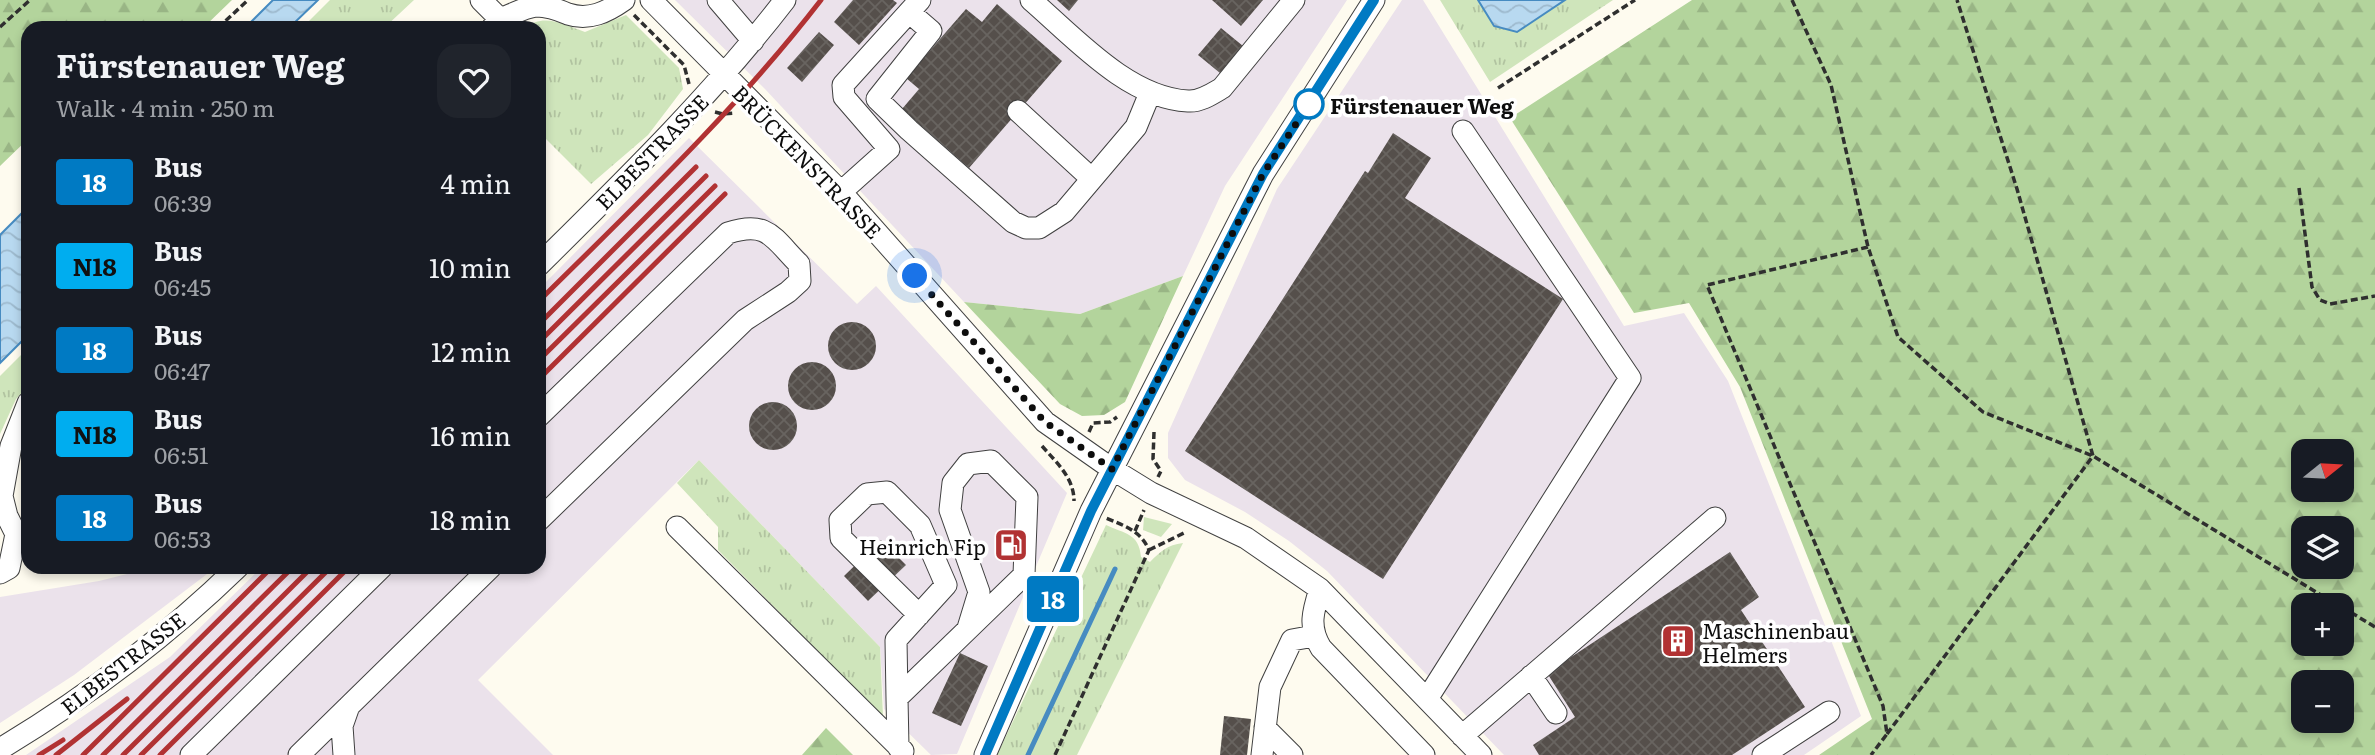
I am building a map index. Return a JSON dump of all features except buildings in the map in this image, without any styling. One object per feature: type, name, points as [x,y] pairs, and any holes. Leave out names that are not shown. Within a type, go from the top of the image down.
[{"type":"street","points":[[481,0],[494,21]]},
{"type":"street","points":[[503,21],[536,6],[573,15],[591,16],[605,12],[624,0]]},
{"type":"street","name":"BRÜCKENSTRASSE","points":[[651,0],[841,192],[1045,422],[1112,469]]},
{"type":"street","points":[[718,0],[753,41]]},
{"type":"street","name":"ELBESTRASSE","points":[[546,258],[656,150],[724,75],[785,0]]},
{"type":"street","points":[[1031,0],[1108,67],[1150,93],[1189,102],[1207,97],[1222,88],[1294,0]]},
{"type":"street","points":[[985,755],[1112,469],[1263,174],[1374,0]]},
{"type":"street","points":[[889,149],[844,97],[844,85],[914,6],[931,31],[877,99],[1013,222],[1026,228],[1039,228],[1064,212],[1136,127],[1150,93]]},
{"type":"street","points":[[1018,111],[1093,179]]},
{"type":"street","points":[[841,192],[909,130]]},
{"type":"street","points":[[1427,699],[1630,378],[1464,131]]},
{"type":"street","points":[[546,409],[729,233],[748,227],[764,230],[799,264],[800,281],[745,320],[546,513]]},
{"type":"street","points":[[0,573],[9,568],[16,534],[7,516],[2,495],[11,446],[21,421]]},
{"type":"street","points":[[897,698],[1024,575],[1027,497],[991,461],[968,464],[953,483],[950,510],[979,592],[968,628]]},
{"type":"street","points":[[1112,469],[1151,493],[1246,538],[1320,589],[1481,755]]},
{"type":"street","points":[[903,751],[897,698],[895,640],[919,615],[946,585],[920,525],[887,492],[867,494],[840,520],[841,538],[919,615]]},
{"type":"street","points":[[1462,736],[1715,518]]},
{"type":"street","points":[[677,527],[903,751]]},
{"type":"street","name":"ELBESTRASSE","points":[[0,749],[90,690],[154,640],[230,574]]},
{"type":"street","points":[[191,755],[376,574]]},
{"type":"street","points":[[299,755],[484,574]]},
{"type":"street","points":[[1320,589],[1311,622],[1314,636],[1321,648],[1424,755]]},
{"type":"street","points":[[1262,755],[1269,687],[1292,640],[1314,636]]},
{"type":"street","points":[[1531,676],[1556,713]]},
{"type":"street","points":[[333,755],[332,730],[342,711]]},
{"type":"street","points":[[342,711],[344,755]]},
{"type":"street","points":[[1763,755],[1829,712]]},
{"type":"street","points":[[1265,728],[1292,755]]},
{"type":"path","points":[[0,27],[30,0]]},
{"type":"path","points":[[226,21],[248,0]]},
{"type":"path","points":[[1498,88],[1635,0]]},
{"type":"path","points":[[1791,0],[1831,85],[1868,247],[1898,337],[1983,412],[2093,456],[2319,593]]},
{"type":"path","points":[[1957,0],[2017,188],[2093,456]]},
{"type":"path","points":[[2299,188],[2312,287],[2320,300],[2330,304],[2375,296]]},
{"type":"path","points":[[1868,247],[1707,285],[1884,706],[1887,734]]},
{"type":"path","points":[[1093,424],[1110,422],[1122,414]]},
{"type":"path","points":[[1871,755],[2093,456]]},
{"type":"path","points":[[1135,531],[1145,541],[1149,550]]},
{"type":"path","points":[[1055,755],[1149,550],[1177,536]]},
{"type":"path","points":[[2354,614],[2375,627]]},
{"type":"shaded area","points":[[675,0],[1347,0],[1225,186],[1183,276],[1080,314],[964,302],[765,89]]},
{"type":"shaded area","points":[[1402,0],[1423,0],[1624,326],[1684,313],[1728,381],[1861,716],[1804,755],[1504,755],[1327,571],[1289,541],[1245,512],[1185,480],[1168,458],[1168,433],[1277,189]]},
{"type":"shaded area","points":[[689,138],[857,304],[876,286],[1067,493],[957,754],[931,755],[884,709],[880,647],[699,460],[478,680],[553,755],[26,755],[170,657],[255,574],[546,574],[546,282]]},
{"type":"shaded area","points":[[127,574],[207,574],[74,675],[0,723],[0,597]]},
{"type":"green space","points":[[0,0],[232,0],[210,21],[21,21],[21,146],[0,166]]},
{"type":"green space","points":[[330,0],[414,0],[392,21],[309,21]]},
{"type":"green space","points":[[1440,0],[1613,0],[1490,82]]},
{"type":"green space","points":[[1692,0],[2375,0],[2375,755],[1819,755],[1872,719],[1740,387],[1689,303],[1634,313],[1510,118]]},
{"type":"green space","points":[[626,15],[679,68],[683,89],[648,135],[591,184],[546,139],[546,21],[585,32]]},
{"type":"green space","points":[[1183,276],[1125,402],[1104,415],[1082,416],[1060,404],[964,302],[1080,314]]},
{"type":"green space","points":[[21,355],[21,394],[0,434],[0,376]]},
{"type":"green space","points":[[699,460],[880,647],[883,717],[718,550],[718,527],[677,483]]},
{"type":"green space","points":[[1144,517],[1172,524],[1161,537],[1143,530]]},
{"type":"green space","points":[[1106,525],[1134,539],[1141,557],[1150,562],[1165,549],[1183,543],[1077,755],[997,755]]},
{"type":"green space","points":[[826,728],[853,755],[802,755]]},
{"type":"water","points":[[273,0],[318,0],[296,21],[252,21]]},
{"type":"water","points":[[1478,0],[1565,0],[1517,32],[1494,26]]},
{"type":"water","points":[[21,214],[21,342],[0,363],[0,235]]},
{"type":"waterway","points":[[1028,755],[1115,569]]},
{"type":"railway","points":[[546,294],[720,118],[821,0]]},
{"type":"railway","points":[[546,317],[696,167]]},
{"type":"railway","points":[[546,335],[706,176]]},
{"type":"railway","points":[[546,353],[715,186]]},
{"type":"railway","points":[[546,372],[725,194]]},
{"type":"railway","points":[[83,755],[265,574]]},
{"type":"railway","points":[[103,755],[286,574]]},
{"type":"railway","points":[[123,755],[305,574]]},
{"type":"railway","points":[[141,755],[324,574]]},
{"type":"railway","points":[[160,755],[342,574]]},
{"type":"railway","points":[[56,755],[127,699]]},
{"type":"railway","points":[[39,755],[63,740]]},
{"type":"bus line","name":"18","points":[[985,755],[1091,511],[1263,174],[1374,0]]},
{"type":"place","name":"Fürstenauer Weg","points":[[1309,104]]},
{"type":"place","name":"Heinrich Fip","points":[[1011,545]]},
{"type":"place","name":"Maschinenbau Helmers","points":[[1678,641]]},
{"type":"route","points":[[915,276],[1045,422],[1112,469],[1263,174],[1309,104]]}]
